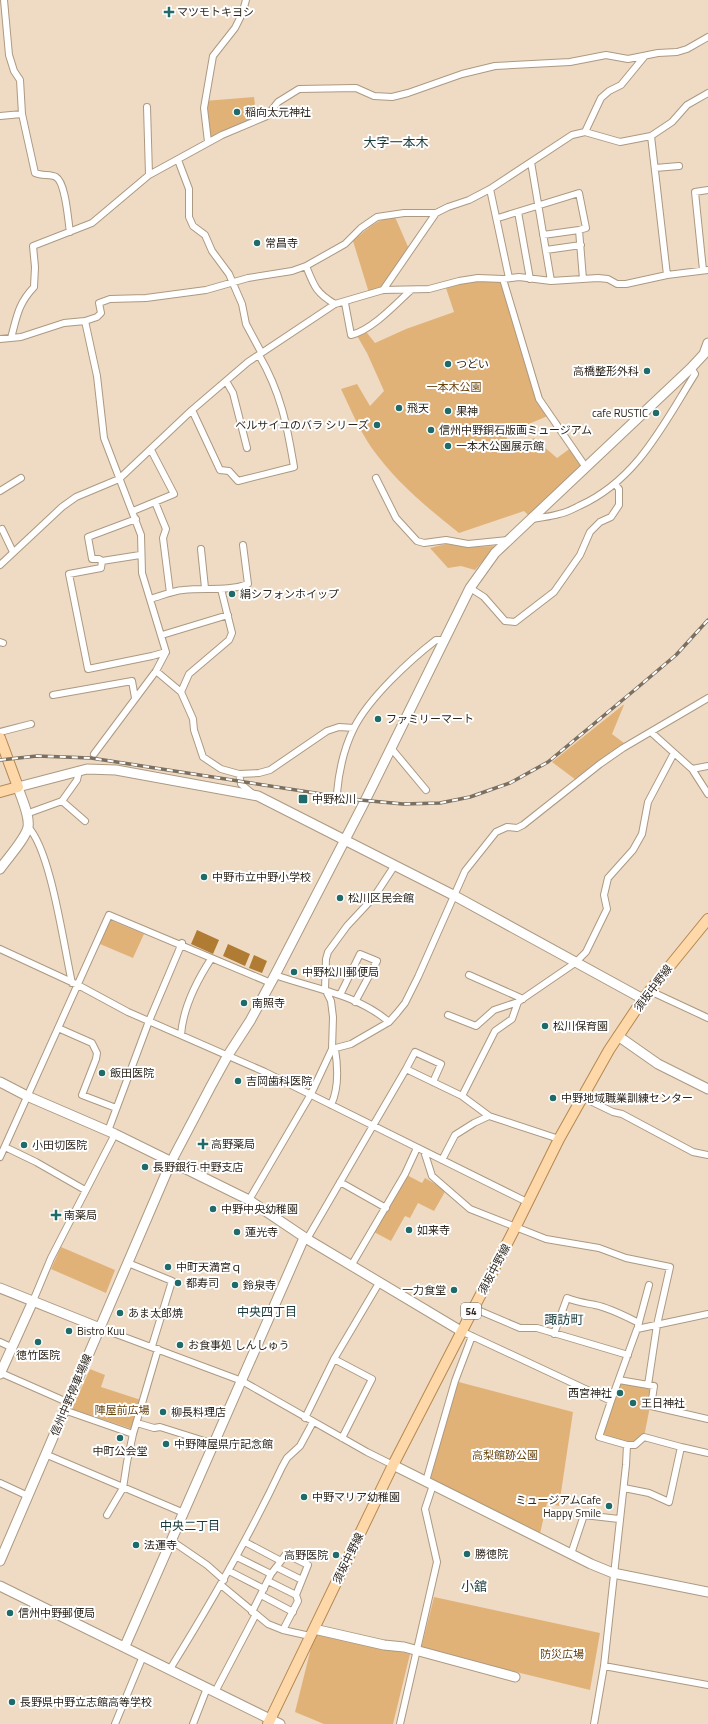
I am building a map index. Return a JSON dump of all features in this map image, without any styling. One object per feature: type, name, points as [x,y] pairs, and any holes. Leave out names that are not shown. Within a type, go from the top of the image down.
[{"type":"main road","points":[[0,738],[18,787],[0,792]]},
{"type":"main road","name":"須坂中野線","points":[[269,1721],[394,1465],[559,1139],[618,1036],[650,991],[708,919]]},
{"type":"street","points":[[4,0],[9,55],[14,71],[20,80],[22,114],[34,173],[42,176],[54,176],[59,179],[64,192],[70,232]]},
{"type":"street","points":[[208,142],[204,108],[213,56],[235,28],[242,14],[246,0]]},
{"type":"street","points":[[11,338],[19,307],[34,286],[35,267],[33,246],[92,223],[149,175],[231,130],[267,116],[278,102],[299,89],[356,88],[374,96],[392,96],[408,93],[462,74],[495,66],[570,62],[606,55],[628,59],[644,57],[658,53],[677,52],[708,37]]},
{"type":"street","points":[[585,132],[601,98],[609,91],[621,85],[644,57]]},
{"type":"street","points":[[0,339],[21,337],[64,323],[84,322],[97,317],[101,313],[99,303],[104,300],[187,293],[233,284],[248,278],[292,271],[306,266],[345,244],[361,228],[377,217],[404,213],[436,213],[469,200],[490,189],[572,135],[585,132],[604,139],[620,142],[651,136],[672,122],[687,105],[708,93]]},
{"type":"street","points":[[147,107],[149,175]]},
{"type":"street","points":[[0,116],[22,114]]},
{"type":"street","points":[[651,136],[667,275]]},
{"type":"street","points":[[178,160],[189,189],[189,217],[192,226],[205,236],[212,251],[229,274],[242,304],[246,324],[272,379],[286,423],[294,467],[238,481],[229,471],[220,470],[192,410]]},
{"type":"street","points":[[531,162],[551,280]]},
{"type":"street","points":[[655,168],[679,166]]},
{"type":"street","points":[[490,189],[498,218],[509,278]]},
{"type":"street","points":[[0,565],[62,507],[76,497],[119,478],[151,450],[192,410],[226,381],[260,354],[335,304],[344,303],[383,290],[429,289],[459,281],[478,278],[551,280],[598,278],[608,279],[617,284],[626,284],[667,275],[706,270],[695,192],[708,190]]},
{"type":"street","points":[[498,218],[538,207],[579,193],[586,228],[543,236]]},
{"type":"street","points":[[518,212],[530,279]]},
{"type":"street","points":[[383,290],[436,213]]},
{"type":"street","points":[[579,230],[583,279]]},
{"type":"street","points":[[546,250],[581,245]]},
{"type":"street","points":[[306,266],[314,287],[320,295],[335,304]]},
{"type":"street","points":[[503,279],[539,399],[585,466]]},
{"type":"street","points":[[344,303],[351,335],[360,331],[383,315],[411,290]]},
{"type":"street","points":[[84,322],[97,376],[104,438],[141,535],[140,555],[142,572],[166,652],[156,671],[94,754]]},
{"type":"street","points":[[706,355],[708,343]]},
{"type":"street","name":"信州中野停車場線","points":[[0,1561],[171,1162],[228,1055],[250,1021],[271,983],[391,748],[470,588],[495,553],[532,519],[585,466],[706,355]]},
{"type":"street","points":[[532,519],[560,514],[590,501],[615,484],[636,465],[654,440],[696,374],[691,368]]},
{"type":"street","points":[[226,381],[233,393],[247,448]]},
{"type":"street","points":[[133,512],[174,494],[151,450]]},
{"type":"street","points":[[0,491],[21,478]]},
{"type":"street","points":[[376,478],[396,518],[417,541],[424,544],[446,540],[468,544],[509,540]]},
{"type":"street","points":[[470,588],[484,597],[505,621],[515,622],[554,592],[580,555],[590,532],[600,522],[611,517],[618,505],[619,489],[615,484]]},
{"type":"street","points":[[155,502],[166,530],[163,538],[170,593]]},
{"type":"street","points":[[136,519],[88,537],[92,559],[99,559],[102,561],[140,555]]},
{"type":"street","points":[[2,529],[13,552]]},
{"type":"street","points":[[150,599],[181,590],[205,588],[222,589],[239,587],[248,584],[243,545]]},
{"type":"street","points":[[201,549],[205,588]]},
{"type":"street","points":[[102,561],[101,568],[69,574],[88,669],[166,652]]},
{"type":"street","points":[[181,692],[189,674],[229,640],[232,633],[222,589]]},
{"type":"street","points":[[162,635],[228,615]]},
{"type":"street","points":[[337,793],[341,761],[354,728],[362,714],[403,669],[436,640],[445,640]]},
{"type":"street","points":[[156,671],[181,692],[193,719],[194,730],[204,757],[221,769],[239,774],[259,774],[270,770],[327,731],[339,727],[354,728]]},
{"type":"street","points":[[53,695],[132,681],[135,698]]},
{"type":"street","points":[[249,1200],[311,1094],[333,1049],[351,1044],[389,1022],[405,1003],[455,896],[465,871],[496,832],[507,827],[517,828],[523,825],[600,764],[623,748],[652,733],[708,698]]},
{"type":"street","points":[[0,732],[31,724]]},
{"type":"street","points":[[652,733],[692,769],[708,794]]},
{"type":"street","points":[[391,748],[426,790]]},
{"type":"street","points":[[448,1015],[476,1026],[494,1010],[521,1001],[575,963],[586,952],[607,909],[604,895],[608,878],[633,850],[642,834],[648,802],[674,753]]},
{"type":"street","points":[[692,769],[708,766]]},
{"type":"street","points":[[0,869],[24,837],[28,826],[18,787],[87,769],[116,770],[253,794]]},
{"type":"street","points":[[26,814],[62,801],[78,780],[80,771]]},
{"type":"street","points":[[239,774],[241,784],[253,794],[455,896],[575,963],[644,999]]},
{"type":"street","points":[[62,801],[85,821]]},
{"type":"street","points":[[28,826],[35,833],[51,880],[75,984]]},
{"type":"street","points":[[331,1105],[335,1096],[338,1065],[333,1049],[333,1010],[328,993],[324,989],[326,959],[328,952],[347,926],[374,897],[395,865]]},
{"type":"street","points":[[0,1157],[58,1028],[75,984],[108,915],[271,983]]},
{"type":"street","points":[[133,1434],[66,1406],[0,1374],[13,1348],[51,1258],[85,1190],[111,1132],[116,1108],[149,1021],[181,945]]},
{"type":"street","points":[[0,949],[75,984],[128,1012],[228,1055],[311,1094],[527,1202]]},
{"type":"street","points":[[340,995],[360,954],[377,961],[355,1002]]},
{"type":"street","points":[[181,1035],[186,1008],[200,975],[212,959]]},
{"type":"street","points":[[275,975],[340,995],[377,1012],[389,1022]]},
{"type":"street","points":[[469,975],[521,1001]]},
{"type":"street","points":[[650,991],[708,1018]]},
{"type":"street","points":[[462,1096],[495,1031],[512,1019],[521,1001]]},
{"type":"street","points":[[58,1028],[92,1043],[97,1053],[82,1095],[116,1108]]},
{"type":"street","points":[[618,1036],[658,1064],[708,1089]]},
{"type":"street","points":[[125,1646],[306,1238],[374,1126],[415,1052],[441,1064],[433,1082]]},
{"type":"street","points":[[406,1069],[462,1096],[489,1116],[559,1139]]},
{"type":"street","points":[[0,1082],[27,1096],[111,1132],[249,1200],[351,1266],[461,1331],[611,1401]]},
{"type":"street","points":[[582,1098],[613,1112],[622,1114],[693,1152],[708,1156]]},
{"type":"street","points":[[442,1160],[455,1135],[474,1123],[489,1116]]},
{"type":"street","points":[[5,1147],[36,1162],[85,1190]]},
{"type":"street","points":[[351,1266],[386,1208],[405,1174],[417,1148]]},
{"type":"street","points":[[424,1151],[432,1176],[470,1209],[515,1228],[557,1242],[599,1248],[626,1258],[670,1267],[657,1325],[648,1385]]},
{"type":"street","points":[[340,1182],[386,1208]]},
{"type":"street","points":[[107,1515],[123,1488],[133,1434],[172,1281],[128,1263]]},
{"type":"street","points":[[305,1418],[334,1359],[379,1283]]},
{"type":"street","points":[[649,1285],[638,1326],[599,1437],[627,1444],[635,1444],[644,1437],[708,1453]]},
{"type":"street","points":[[0,1288],[100,1328],[155,1347],[242,1381],[305,1418],[394,1465],[571,1554],[613,1573],[708,1592]]},
{"type":"street","points":[[554,1334],[567,1298],[579,1303],[595,1305],[622,1314],[638,1326],[657,1325],[708,1314]]},
{"type":"street","points":[[473,1308],[520,1328],[537,1328],[628,1355]]},
{"type":"street","points":[[400,1724],[437,1562],[424,1509],[453,1387],[472,1336]]},
{"type":"street","points":[[0,1342],[13,1348]]},
{"type":"street","points":[[334,1359],[372,1379],[342,1438]]},
{"type":"street","points":[[619,1380],[654,1386],[651,1406],[708,1419]]},
{"type":"street","points":[[170,1669],[237,1557],[287,1458],[300,1446],[313,1422]]},
{"type":"street","points":[[137,1423],[154,1428],[160,1427],[214,1444]]},
{"type":"street","points":[[594,1724],[604,1666],[619,1519],[624,1488],[627,1444]]},
{"type":"street","points":[[624,1488],[649,1493],[669,1502],[681,1447]]},
{"type":"street","points":[[45,1454],[184,1513]]},
{"type":"street","points":[[0,1483],[28,1496]]},
{"type":"street","points":[[571,1554],[584,1515],[619,1519]]},
{"type":"street","points":[[172,1541],[207,1565],[254,1613],[268,1624],[283,1630],[312,1633],[417,1651],[515,1677]]},
{"type":"street","points":[[245,1542],[281,1561]]},
{"type":"street","points":[[193,1724],[254,1613],[271,1574],[278,1568],[286,1554],[308,1565],[296,1596],[298,1601],[283,1630]]},
{"type":"street","points":[[237,1557],[271,1574]]},
{"type":"street","points":[[278,1568],[302,1580]]},
{"type":"street","points":[[229,1571],[292,1612]]},
{"type":"street","points":[[268,1581],[296,1596]]},
{"type":"street","points":[[0,1586],[125,1646],[269,1721],[280,1724]]},
{"type":"street","points":[[114,1724],[143,1656]]},
{"type":"street","points":[[604,1666],[708,1685]]},
{"type":"green space","points":[[254,97],[257,120],[208,142],[204,101]]},
{"type":"green space","points":[[395,217],[409,249],[380,290],[369,293],[353,241],[377,222]]},
{"type":"green space","name":"一本木公園","points":[[503,279],[535,388],[550,415],[505,434],[511,447],[534,438],[557,458],[572,447],[585,466],[532,519],[524,511],[459,533],[412,493],[380,459],[363,433],[341,389],[357,384],[370,406],[384,391],[367,353],[356,334],[364,329],[375,343],[406,329],[454,312],[445,285],[459,281]]},
{"type":"green space","points":[[446,544],[469,547],[496,546],[475,570],[461,566],[448,568],[430,548]]},
{"type":"green space","points":[[623,705],[612,734],[624,743],[576,780],[552,762]]},
{"type":"green space","points":[[110,920],[144,934],[133,958],[100,944]]},
{"type":"green space","points":[[405,1174],[422,1183],[425,1178],[446,1190],[434,1211],[418,1203],[410,1218],[405,1216],[391,1241],[372,1231]]},
{"type":"green space","points":[[61,1247],[115,1270],[106,1293],[51,1269]]},
{"type":"green space","name":"陣屋前広場","points":[[90,1369],[105,1375],[101,1387],[141,1400],[132,1429],[72,1409]]},
{"type":"green space","points":[[619,1380],[654,1386],[644,1437],[635,1445],[599,1437]]},
{"type":"green space","name":"高梨館跡公園","points":[[455,1381],[573,1412],[559,1506],[547,1503],[539,1538],[426,1481]]},
{"type":"green space","name":"防災広場","points":[[434,1597],[600,1633],[590,1690],[421,1649]]},
{"type":"green space","points":[[315,1632],[410,1654],[393,1724],[324,1724],[295,1712]]},
{"type":"shaded area","points":[[197,930],[219,940],[213,954],[191,944]]},
{"type":"shaded area","points":[[228,944],[250,954],[245,966],[223,956]]},
{"type":"shaded area","points":[[254,955],[267,961],[262,973],[249,968]]},
{"type":"railway","points":[[0,760],[37,756],[91,758],[360,800],[403,804],[440,803],[470,797],[510,783],[548,762],[676,655],[708,620]]},
{"type":"place","name":"マツモトキヨシ","points":[[169,12]]},
{"type":"place","name":"稲向太元神社","points":[[237,112]]},
{"type":"place","name":"常昌寺","points":[[257,243]]},
{"type":"place","name":"つどい","points":[[448,364]]},
{"type":"place","name":"高橋整形外科","points":[[647,371]]},
{"type":"place","name":"飛天","points":[[399,408]]},
{"type":"place","name":"果神","points":[[448,411]]},
{"type":"place","name":"cafe RUSTIC","points":[[656,413]]},
{"type":"place","name":"ベルサイユのバラ シリーズ","points":[[377,425]]},
{"type":"place","name":"信州中野銅石版画ミュージアム","points":[[431,430]]},
{"type":"place","name":"一本木公園展示館","points":[[448,446]]},
{"type":"place","name":"絹シフォンホイップ","points":[[232,594]]},
{"type":"place","name":"ファミリーマート","points":[[378,719]]},
{"type":"place","name":"中野松川","points":[[303,799]]},
{"type":"place","name":"中野市立中野小学校","points":[[204,877]]},
{"type":"place","name":"松川区民会館","points":[[340,898]]},
{"type":"place","name":"中野松川郵便局","points":[[294,972]]},
{"type":"place","name":"南照寺","points":[[244,1003]]},
{"type":"place","name":"松川保育園","points":[[545,1026]]},
{"type":"place","name":"飯田医院","points":[[102,1073]]},
{"type":"place","name":"吉岡歯科医院","points":[[238,1081]]},
{"type":"place","name":"中野地域職業訓練センター","points":[[553,1098]]},
{"type":"place","name":"高野薬局","points":[[203,1144]]},
{"type":"place","name":"小田切医院","points":[[24,1145]]},
{"type":"place","name":"長野銀行 中野支店","points":[[145,1167]]},
{"type":"place","name":"中野中央幼稚園","points":[[213,1209]]},
{"type":"place","name":"南薬局","points":[[56,1215]]},
{"type":"place","name":"如来寺","points":[[409,1230]]},
{"type":"place","name":"蓮光寺","points":[[237,1232]]},
{"type":"place","name":"中町天満宮ｑ","points":[[168,1267]]},
{"type":"place","name":"都寿司","points":[[178,1283]]},
{"type":"place","name":"鈴泉寺","points":[[235,1285]]},
{"type":"place","name":"一力食堂","points":[[454,1290]]},
{"type":"place","name":"あま太郎焼","points":[[120,1313]]},
{"type":"place","name":"Bistro Kuu","points":[[69,1331]]},
{"type":"place","name":"徳竹医院","points":[[38,1342]]},
{"type":"place","name":"お食事処 しんしゅう","points":[[180,1345]]},
{"type":"place","name":"西宮神社","points":[[620,1393]]},
{"type":"place","name":"王日神社","points":[[633,1403]]},
{"type":"place","name":"柳長料理店","points":[[163,1412]]},
{"type":"place","name":"中町公会堂","points":[[120,1438]]},
{"type":"place","name":"中野陣屋県庁記念館","points":[[166,1444]]},
{"type":"place","name":"中野マリア幼稚園","points":[[304,1497]]},
{"type":"place","name":"ミュージアムCafe Happy Smile","points":[[609,1506]]},
{"type":"place","name":"法運寺","points":[[136,1545]]},
{"type":"place","name":"勝徳院","points":[[467,1554]]},
{"type":"place","name":"高野医院","points":[[336,1555]]},
{"type":"place","name":"信州中野郵便局","points":[[10,1613]]},
{"type":"place","name":"長野県中野立志館高等学校","points":[[12,1702]]},
{"type":"district","name":"大字一本木","points":[[396,142]]},
{"type":"district","name":"中央四丁目","points":[[267,1311]]},
{"type":"district","name":"諏訪町","points":[[564,1319]]},
{"type":"district","name":"中央二丁目","points":[[190,1525]]},
{"type":"district","name":"小舘","points":[[474,1586]]}]
